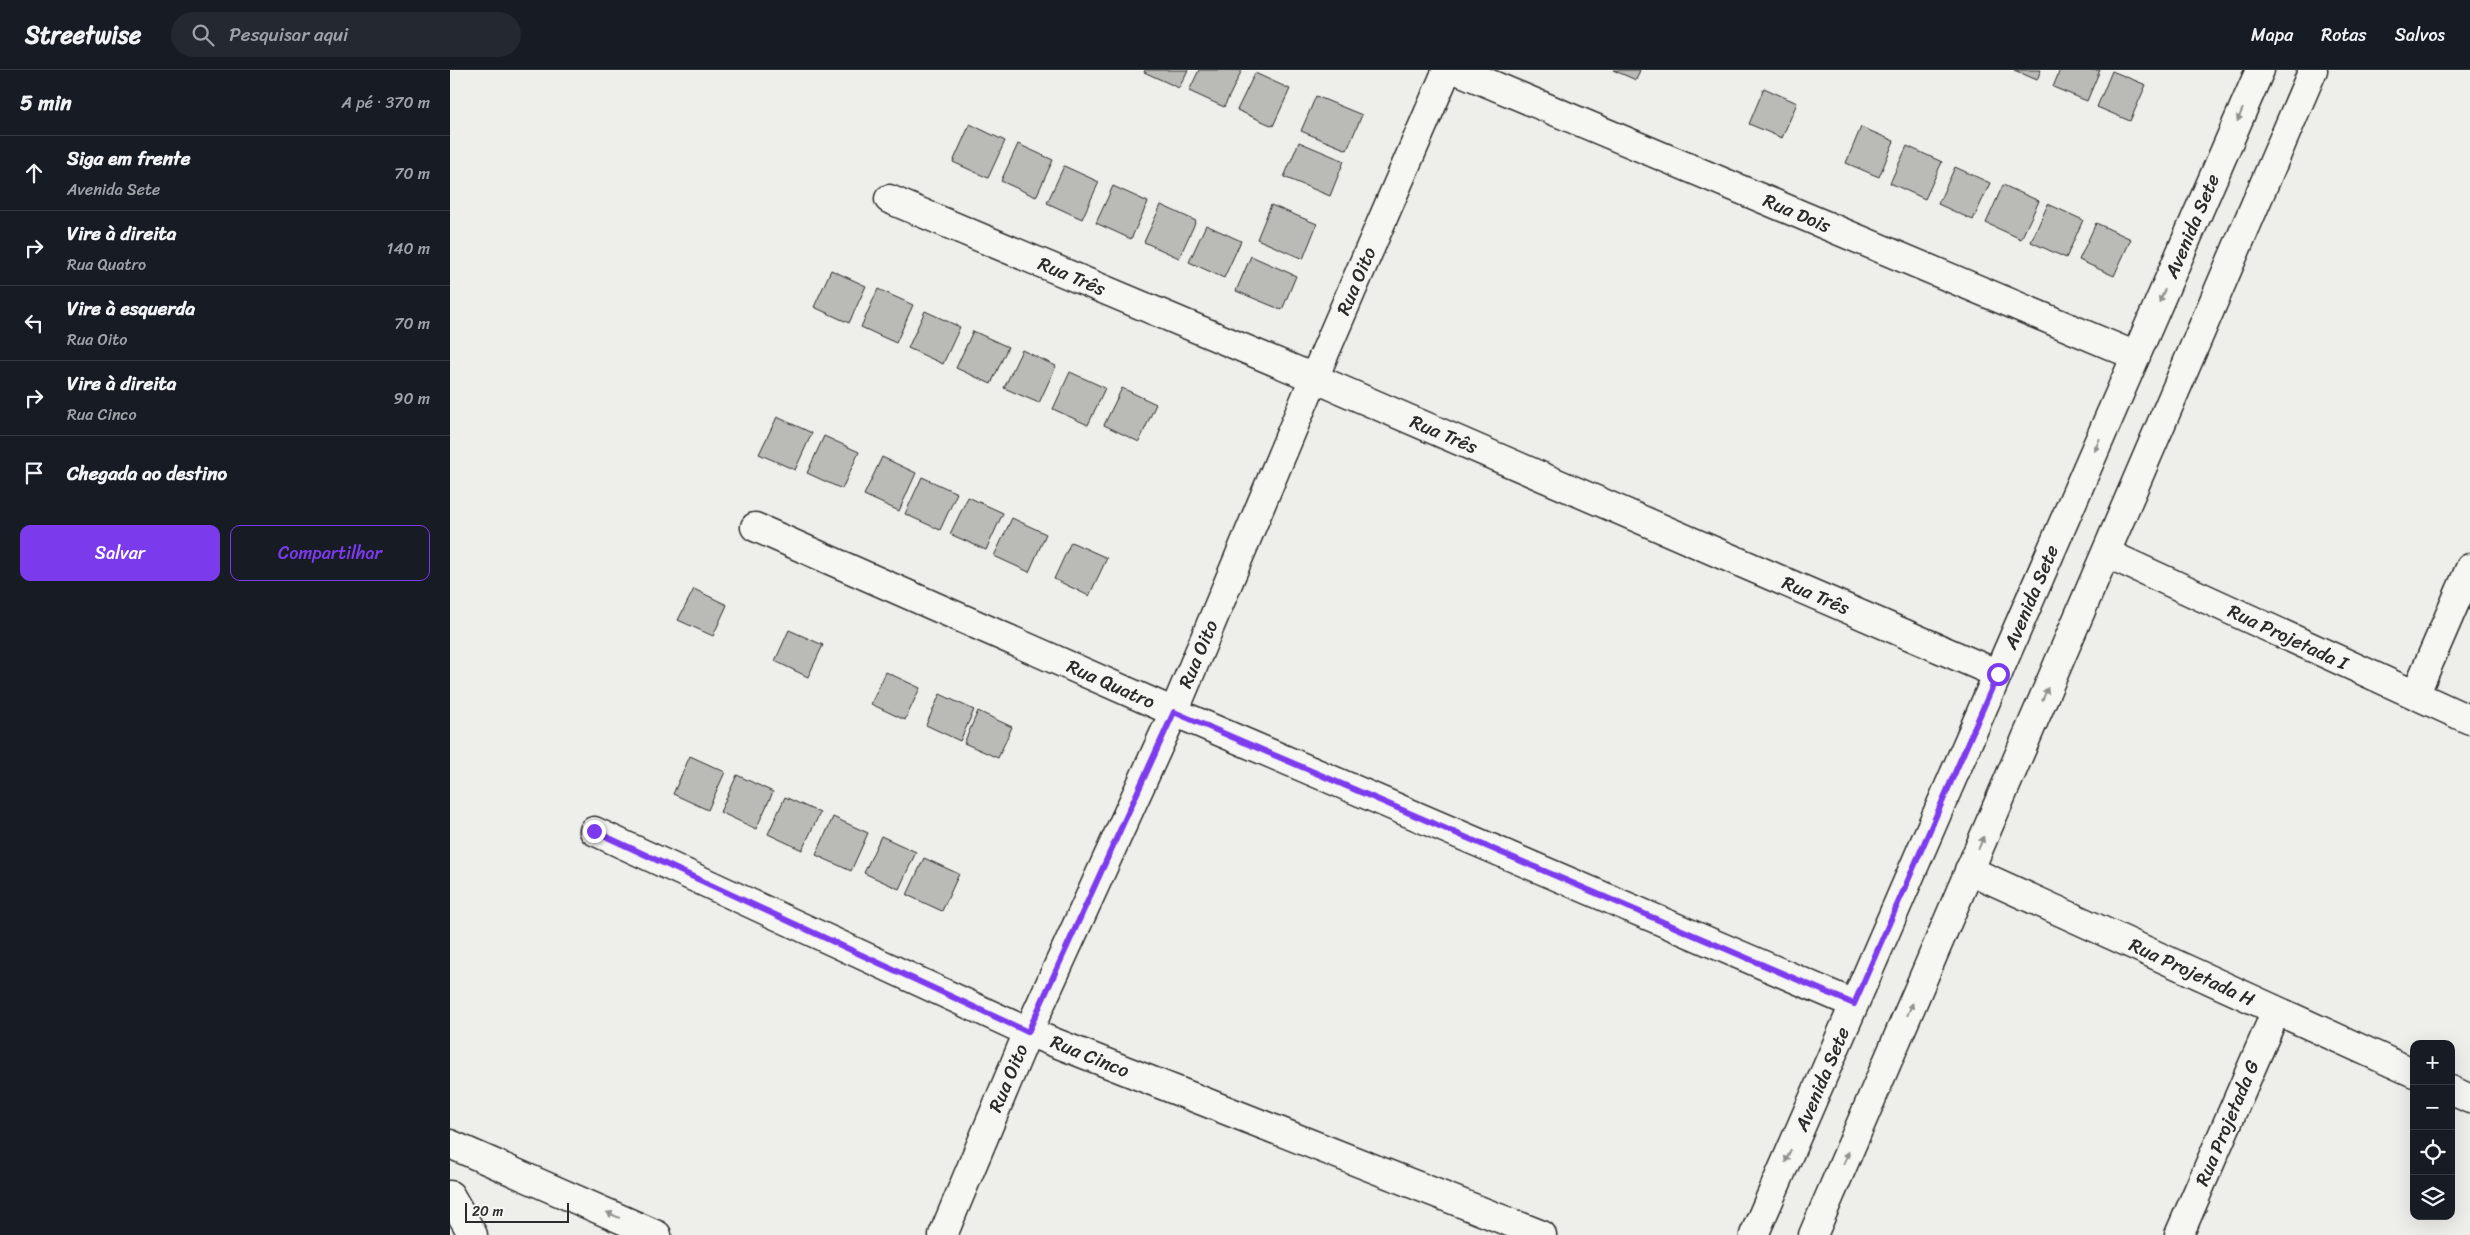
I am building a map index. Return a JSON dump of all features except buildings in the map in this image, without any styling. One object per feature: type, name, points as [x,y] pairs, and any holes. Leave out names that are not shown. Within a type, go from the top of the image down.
[{"type":"street","name":"Rua Oito","points":[[943,1235],[1028,1032],[1174,712],[1314,378],[1447,70]]},
{"type":"street","name":"Rua Dois","points":[[1457,70],[2136,356]]},
{"type":"street","name":"Avenida Sete","points":[[1754,1235],[2260,70]]},
{"type":"street","points":[[1813,1235],[2313,70]]},
{"type":"street","name":"Rua Três","points":[[890,199],[1314,378],[1998,674]]},
{"type":"street","name":"Rua Quatro","points":[[755,527],[1174,712],[1854,1004]]},
{"type":"street","name":"Rua Projetada I","points":[[2106,553],[2470,720]]},
{"type":"street","points":[[2414,695],[2470,568]]},
{"type":"street","name":"Rua Cinco","points":[[594,831],[1028,1032],[1542,1235]]},
{"type":"street","name":"Rua Projetada H","points":[[1970,870],[2410,1071]]},
{"type":"street","name":"Rua Projetada G","points":[[2179,1235],[2276,1011]]},
{"type":"street","points":[[2455,1092],[2470,1099]]},
{"type":"street","points":[[450,1144],[657,1235]]},
{"type":"street","points":[[450,1195],[473,1235]]},
{"type":"route","points":[[594,831],[1028,1032],[1174,712],[1854,1004],[1998,674]]}]
